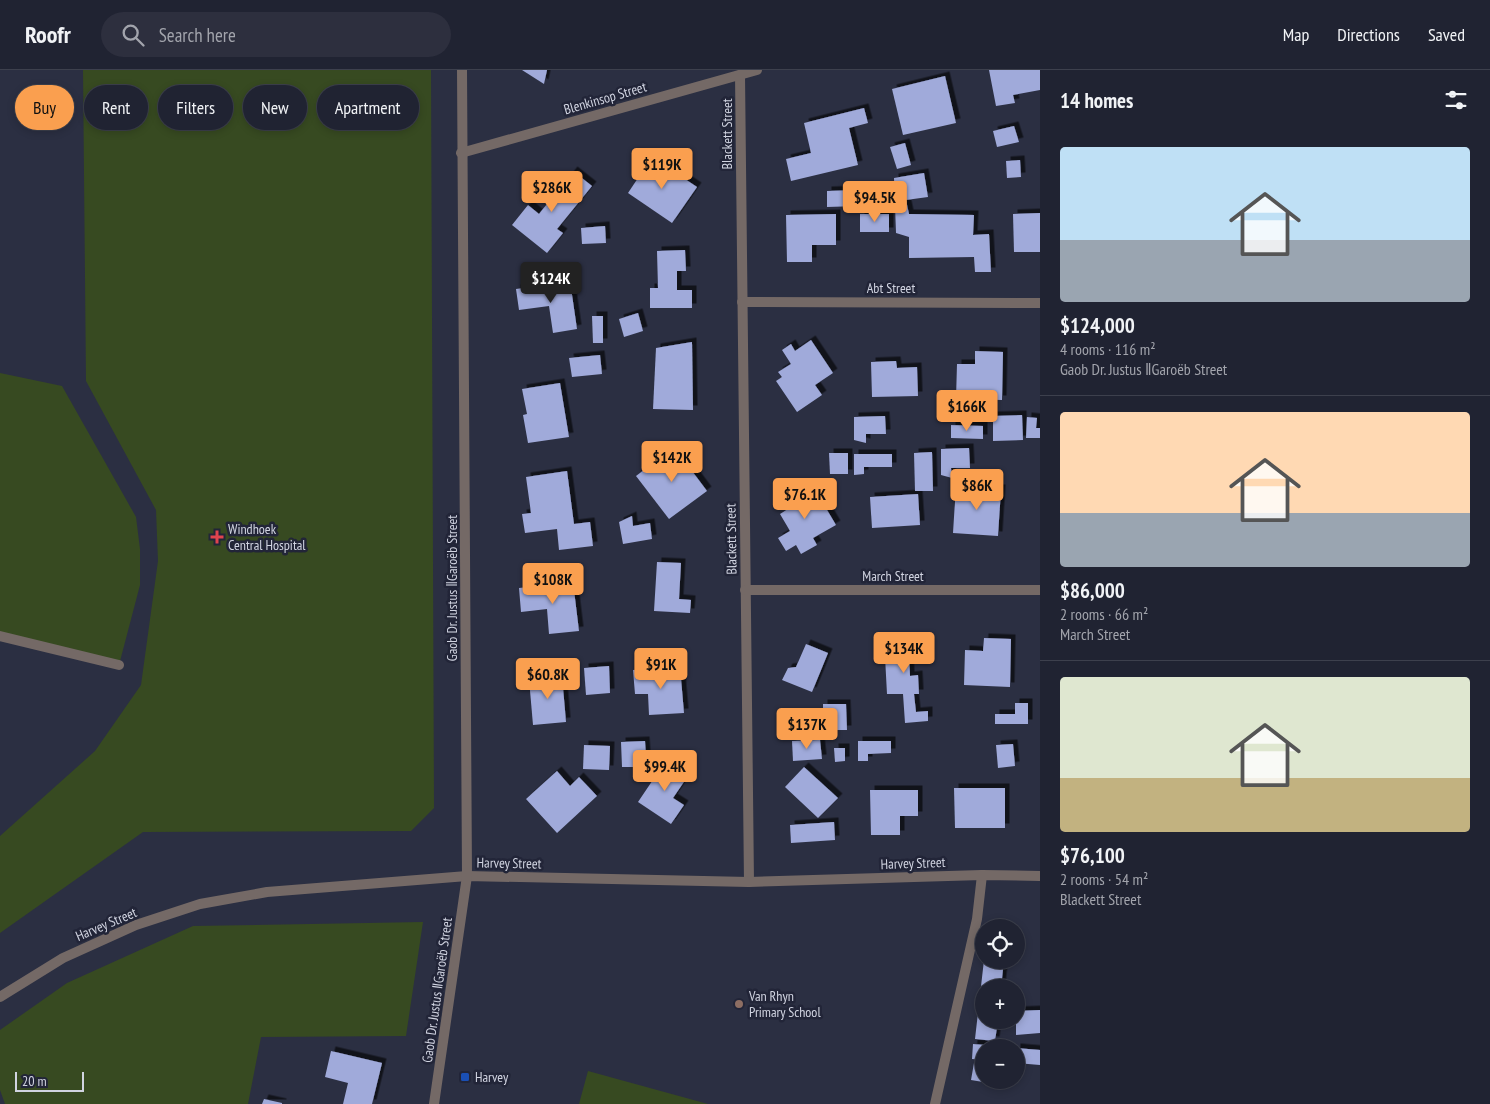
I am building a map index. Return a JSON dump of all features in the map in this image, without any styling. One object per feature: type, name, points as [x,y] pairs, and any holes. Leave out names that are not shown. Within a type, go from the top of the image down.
[{"type":"street","name":"Gaob Dr. Justus ǁGaroëb Street","points":[[434,1104],[467,876],[461,153],[462,70]]},
{"type":"street","name":"Blenkinsop Street","points":[[461,153],[757,70]]},
{"type":"street","name":"Blackett Street","points":[[740,75],[749,882]]},
{"type":"street","name":"Abt Street","points":[[742,302],[1040,303]]},
{"type":"street","name":"March Street","points":[[745,590],[1040,590]]},
{"type":"street","points":[[0,636],[119,665]]},
{"type":"street","name":"Harvey Street","points":[[0,997],[63,958],[136,925],[200,904],[267,892],[467,876],[749,882],[982,875],[1040,876]]},
{"type":"street","points":[[935,1104],[977,919],[982,875]]},
{"type":"green space","name":"Windhoek Central Hospital","points":[[83,70],[431,70],[434,808],[411,831],[143,832],[0,933],[0,836],[95,751],[141,685],[158,561],[156,510],[86,381]]},
{"type":"green space","points":[[0,373],[62,386],[136,517],[140,549],[140,585],[119,665],[0,636]]},
{"type":"green space","points":[[423,922],[406,1036],[261,1037],[248,1104],[5,1104],[0,1090],[0,1030],[67,983],[193,926]]},
{"type":"green space","points":[[588,1071],[708,1104],[579,1104]]},
{"type":"building","points":[[522,70],[547,70],[544,84]]},
{"type":"building","points":[[989,70],[1040,70],[1040,90],[1013,95],[1015,103],[996,106]]},
{"type":"building","points":[[945,76],[956,123],[903,135],[892,89]]},
{"type":"building","points":[[864,108],[868,123],[849,128],[858,165],[791,181],[786,159],[811,153],[804,123]]},
{"type":"building","points":[[1014,126],[1019,142],[997,147],[993,131]]},
{"type":"building","points":[[905,143],[911,165],[897,169],[890,147]]},
{"type":"building","points":[[652,157],[697,187],[672,223],[628,193]]},
{"type":"building","points":[[1020,160],[1021,177],[1007,178],[1006,161]]},
{"type":"building","points":[[573,171],[592,186],[557,229],[563,233],[547,253],[512,225],[528,205],[539,214]]},
{"type":"building","points":[[924,173],[928,197],[906,200],[909,214],[974,215],[973,235],[989,234],[991,272],[975,272],[974,257],[909,258],[909,237],[896,233],[894,178]]},
{"type":"building","points":[[858,190],[859,206],[827,207],[827,191]]},
{"type":"building","points":[[1040,213],[1040,252],[1014,252],[1013,214]]},
{"type":"building","points":[[836,214],[836,245],[812,245],[812,262],[787,262],[786,215]]},
{"type":"building","points":[[860,214],[889,214],[889,232],[860,232]]},
{"type":"building","points":[[605,226],[606,243],[582,244],[581,228]]},
{"type":"building","points":[[685,250],[686,271],[677,271],[677,290],[692,290],[692,308],[650,308],[650,288],[658,288],[657,251]]},
{"type":"building","points":[[570,281],[577,329],[553,333],[549,306],[519,310],[516,289]]},
{"type":"building","points":[[638,313],[643,331],[624,337],[619,319]]},
{"type":"building","points":[[592,316],[603,316],[603,343],[593,343]]},
{"type":"building","points":[[811,340],[833,373],[815,385],[822,395],[797,412],[776,381],[782,377],[778,372],[791,364],[782,350],[791,344],[795,351]]},
{"type":"building","points":[[692,342],[693,410],[653,409],[656,348]]},
{"type":"building","points":[[975,351],[1003,352],[1002,400],[956,399],[957,364],[975,364]]},
{"type":"building","points":[[600,355],[602,374],[572,377],[569,358]]},
{"type":"building","points":[[896,361],[897,368],[917,367],[918,396],[872,397],[871,362]]},
{"type":"building","points":[[560,383],[569,437],[528,443],[523,415],[527,414],[522,389]]},
{"type":"building","points":[[1022,415],[1023,440],[993,441],[993,416]]},
{"type":"building","points":[[885,416],[886,434],[866,434],[866,443],[854,440],[854,417]]},
{"type":"building","points":[[1027,417],[1037,418],[1036,428],[1040,428],[1040,438],[1026,438]]},
{"type":"building","points":[[951,425],[983,426],[983,439],[951,438]]},
{"type":"building","points":[[674,447],[707,491],[669,519],[636,476]]},
{"type":"building","points":[[969,448],[970,468],[951,468],[952,478],[941,475],[941,449]]},
{"type":"building","points":[[932,452],[933,491],[915,491],[914,453]]},
{"type":"building","points":[[829,453],[848,453],[848,474],[830,474]]},
{"type":"building","points":[[854,454],[892,454],[892,467],[864,467],[864,474],[854,475]]},
{"type":"building","points":[[567,471],[574,524],[590,522],[593,546],[559,550],[557,529],[525,533],[522,514],[531,513],[526,477]]},
{"type":"building","points":[[811,483],[836,525],[813,538],[817,545],[801,554],[796,545],[786,551],[778,538],[790,531],[780,514],[791,507],[786,498]]},
{"type":"building","points":[[956,486],[1001,489],[998,536],[953,533]]},
{"type":"building","points":[[918,494],[920,525],[872,528],[870,497]]},
{"type":"building","points":[[632,516],[633,526],[650,523],[652,539],[623,544],[619,522]]},
{"type":"building","points":[[657,562],[681,563],[679,599],[691,600],[690,613],[654,611]]},
{"type":"building","points":[[573,582],[579,631],[549,634],[547,609],[521,612],[519,588]]},
{"type":"building","points":[[921,637],[922,654],[909,655],[910,676],[918,675],[919,694],[914,694],[916,712],[928,711],[928,721],[905,723],[903,694],[887,694],[884,638]]},
{"type":"building","points":[[984,638],[1011,639],[1010,687],[964,685],[965,650],[983,651]]},
{"type":"building","points":[[806,644],[828,653],[812,692],[782,680],[788,668],[796,667]]},
{"type":"building","points":[[609,666],[610,693],[586,695],[584,668]]},
{"type":"building","points":[[680,667],[684,713],[649,715],[648,694],[635,694],[633,670]]},
{"type":"building","points":[[562,676],[566,722],[533,725],[529,679]]},
{"type":"building","points":[[1015,703],[1028,703],[1028,724],[995,724],[995,714],[1015,714]]},
{"type":"building","points":[[823,704],[846,704],[847,730],[823,730]]},
{"type":"building","points":[[820,740],[822,759],[793,761],[792,741]]},
{"type":"building","points":[[645,741],[646,756],[634,757],[634,767],[622,767],[621,742]]},
{"type":"building","points":[[858,741],[891,741],[891,753],[868,754],[868,761],[858,761]]},
{"type":"building","points":[[1013,744],[1015,766],[998,768],[996,745]]},
{"type":"building","points":[[584,745],[610,746],[609,770],[583,769]]},
{"type":"building","points":[[834,748],[845,748],[845,761],[835,762]]},
{"type":"building","points":[[667,759],[690,773],[673,798],[684,805],[671,824],[638,802]]},
{"type":"building","points":[[804,767],[838,798],[818,818],[785,787]]},
{"type":"building","points":[[557,771],[570,786],[579,777],[597,796],[557,833],[526,799]]},
{"type":"building","points":[[954,788],[1005,788],[1005,828],[955,828]]},
{"type":"building","points":[[870,790],[918,790],[918,816],[900,816],[900,835],[871,835]]},
{"type":"building","points":[[834,822],[835,840],[791,843],[790,825]]},
{"type":"building","points":[[983,969],[1003,969],[1002,979],[982,979]]},
{"type":"building","points":[[1040,1010],[1040,1033],[1016,1035],[1016,1029],[1025,1029],[1025,1011]]},
{"type":"building","points":[[976,1029],[997,1029],[995,1039],[975,1039]]},
{"type":"building","points":[[973,1044],[975,1044],[975,1059],[972,1059]]},
{"type":"building","points":[[1025,1049],[1040,1050],[1040,1065],[1025,1064]]},
{"type":"building","points":[[331,1051],[382,1063],[372,1104],[343,1104],[348,1083],[325,1077]]},
{"type":"building","points":[[974,1063],[975,1063],[975,1081],[971,1080]]},
{"type":"building","points":[[264,1099],[282,1103],[282,1104],[262,1104]]},
{"type":"place","name":"Windhoek Central Hospital","points":[[217,537]]},
{"type":"place","name":"Van Rhyn Primary School","points":[[739,1004]]},
{"type":"place","name":"Harvey","points":[[465,1077]]}]
